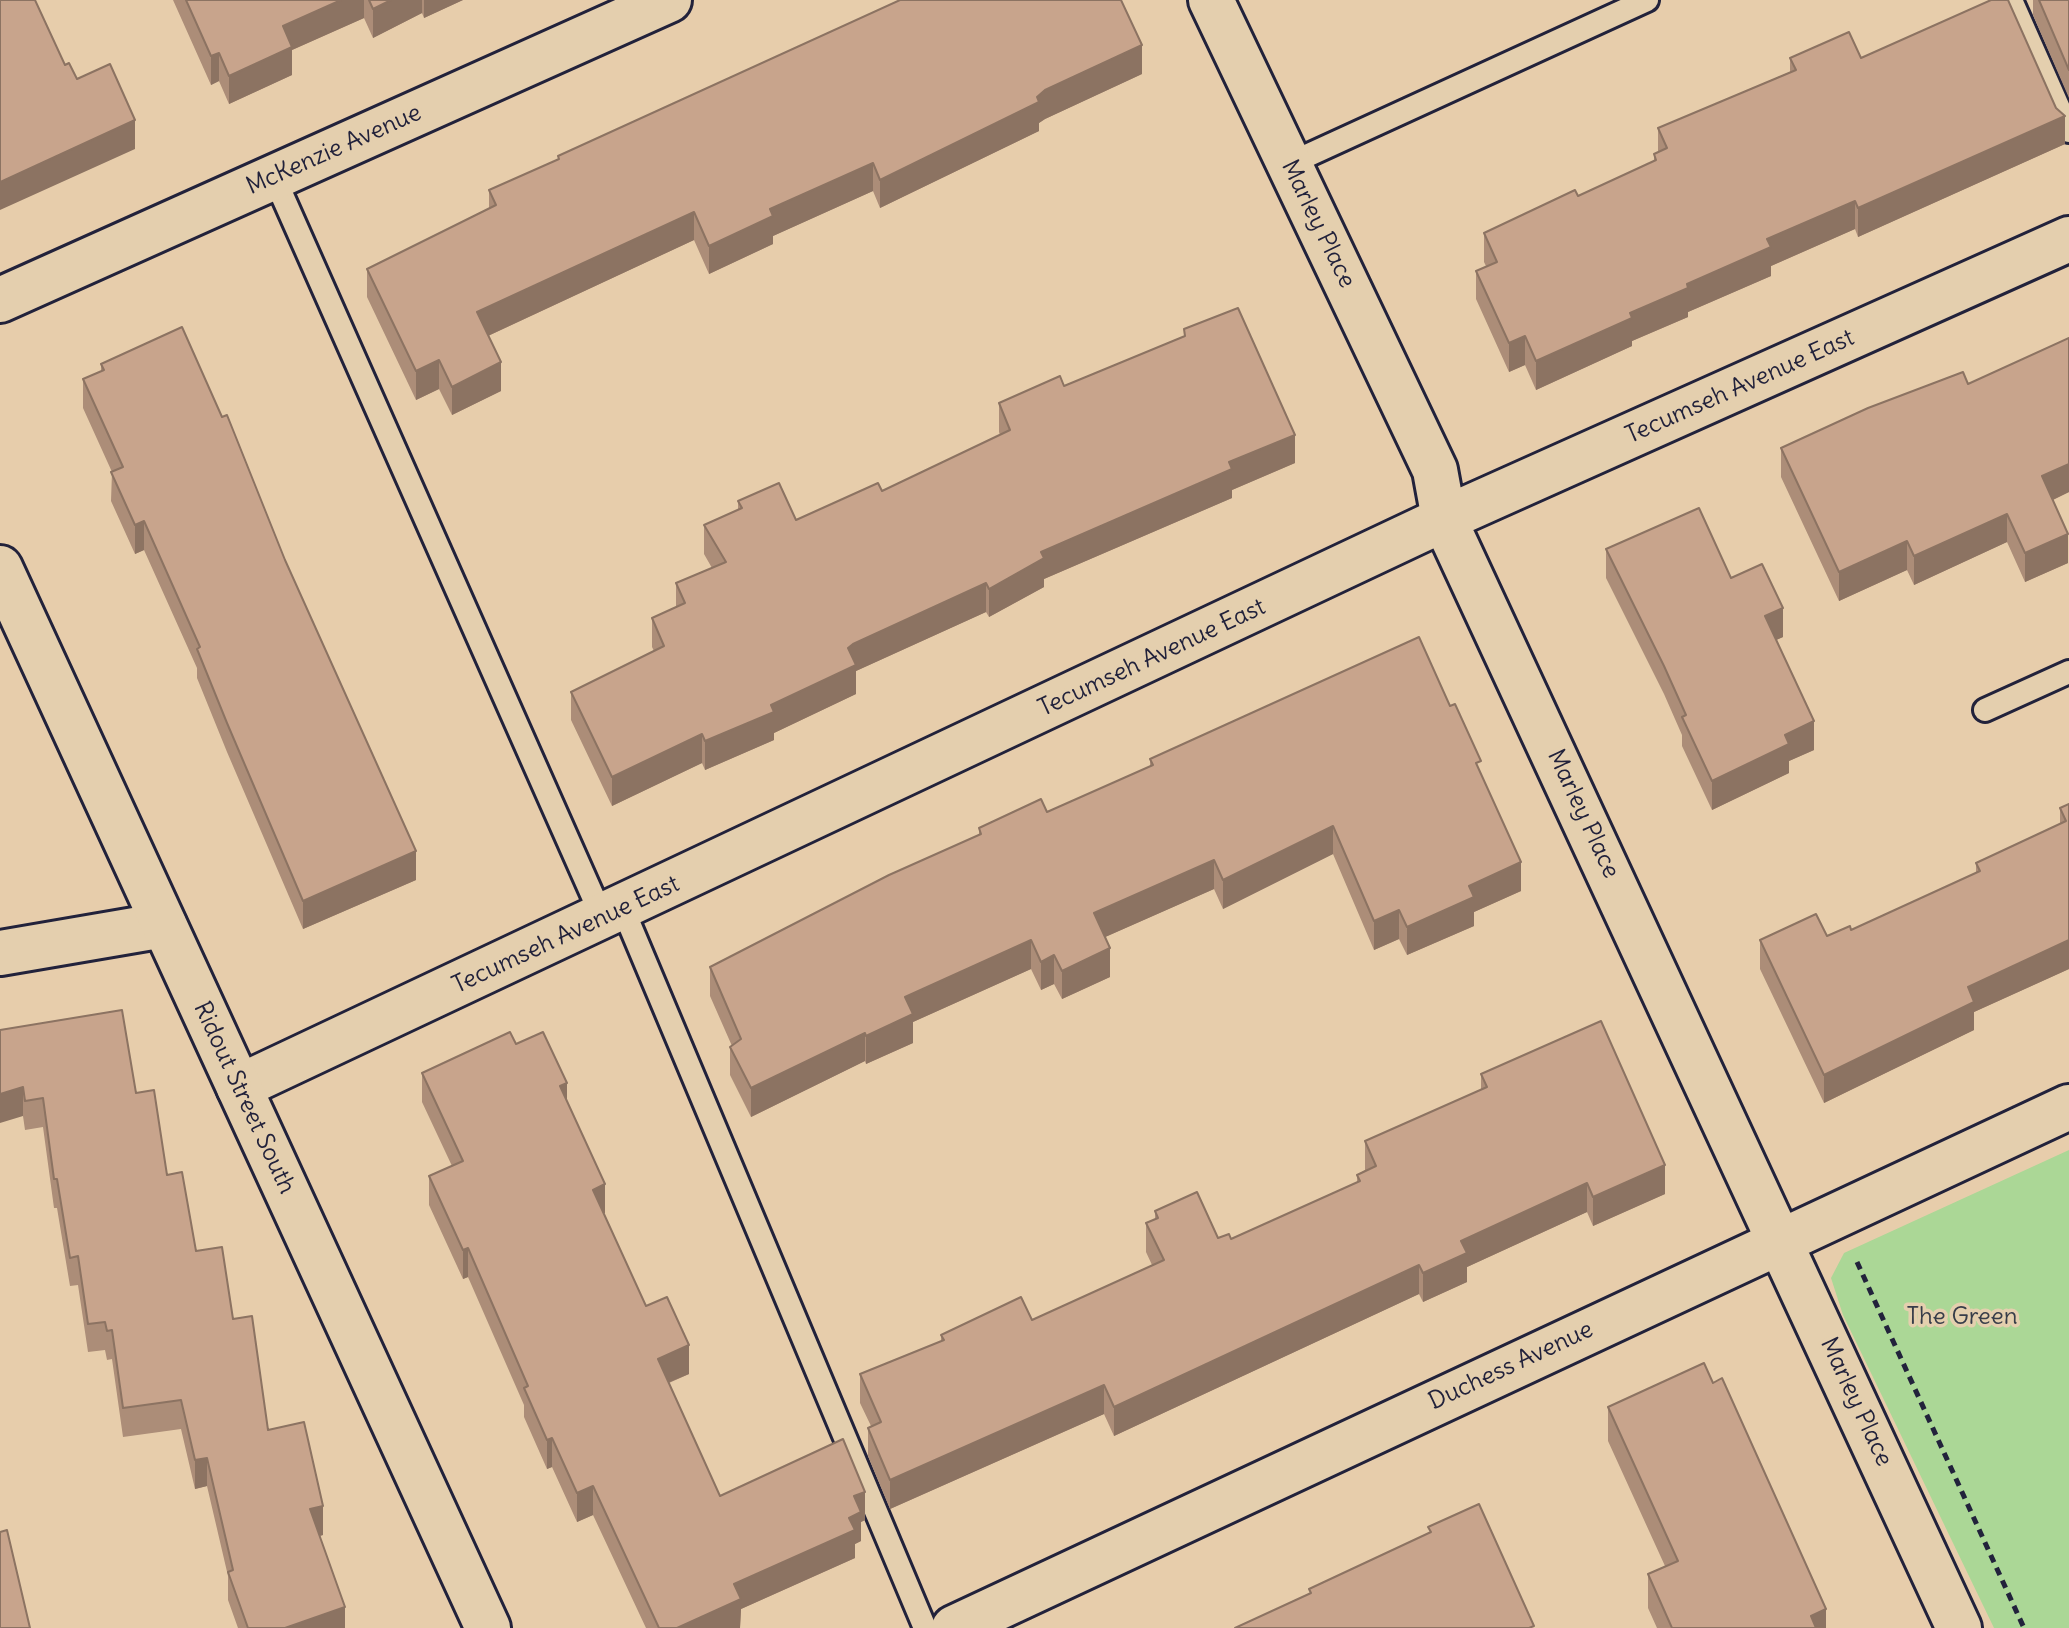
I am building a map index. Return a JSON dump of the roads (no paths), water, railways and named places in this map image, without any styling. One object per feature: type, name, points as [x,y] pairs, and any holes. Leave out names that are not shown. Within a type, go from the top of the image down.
[{"type":"street","name":"McKenzie Avenue","points":[[0,300],[669,0]]},
{"type":"street","name":"Marley Place","points":[[1211,0],[1435,470],[1444,519],[1959,1628]]},
{"type":"street","name":"Tecumseh Avenue East","points":[[239,1087],[613,914],[1444,519],[2069,239]]},
{"type":"street","name":"Ridout Street South","points":[[0,568],[488,1628]]},
{"type":"street","points":[[0,953],[164,925]]},
{"type":"street","name":"Duchess Avenue","points":[[954,1628],[2069,1107]]},
{"type":"lane","points":[[1289,164],[1647,0]]},
{"type":"lane","points":[[2011,0],[2069,131]]},
{"type":"lane","points":[[274,177],[613,914],[925,1628]]},
{"type":"lane","points":[[1985,710],[2069,672]]},
{"type":"park label","name":"The Green","points":[[1962,1317]]}]
